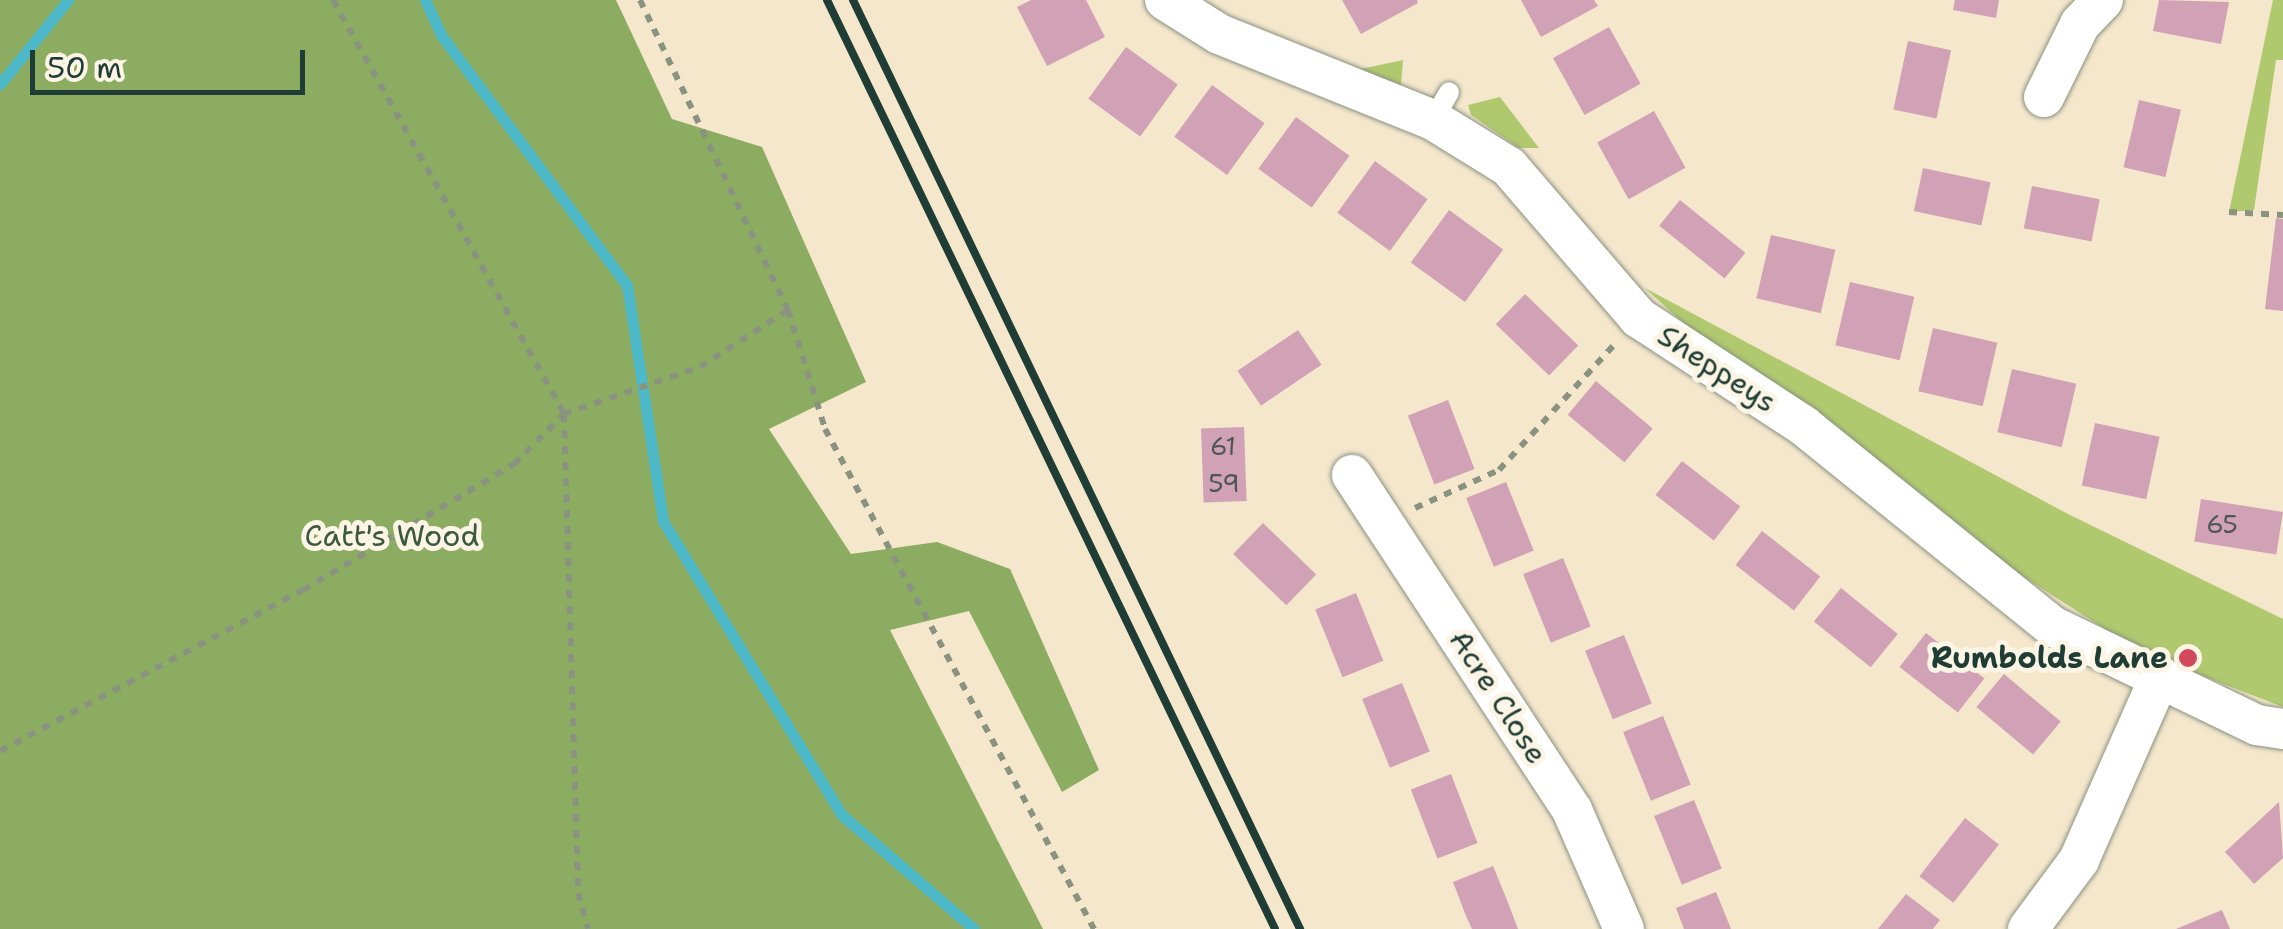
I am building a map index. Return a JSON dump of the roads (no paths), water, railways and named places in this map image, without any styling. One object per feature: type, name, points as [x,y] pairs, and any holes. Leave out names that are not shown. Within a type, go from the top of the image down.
[{"type":"street","name":"Sheppeys","points":[[1165,0],[1219,34],[1441,106],[1509,167],[1639,318],[1804,426],[2052,626],[2257,725],[2283,729]]},
{"type":"street","points":[[2044,97],[2080,24],[2103,0]]},
{"type":"street","name":"Acre Close","points":[[1352,474],[1572,810],[1624,929]]},
{"type":"street","points":[[2028,929],[2079,860],[2160,676]]},
{"type":"waterway","points":[[0,84],[68,0]]},
{"type":"waterway","points":[[425,0],[441,35],[627,285],[663,521],[842,815],[974,929]]},
{"type":"railway","points":[[827,0],[1275,929]]},
{"type":"railway","points":[[853,0],[1300,929]]},
{"type":"place","name":"Rumbolds Lane","points":[[2188,658]]},
{"type":"park label","name":"Catt's Wood","points":[[392,536]]}]
